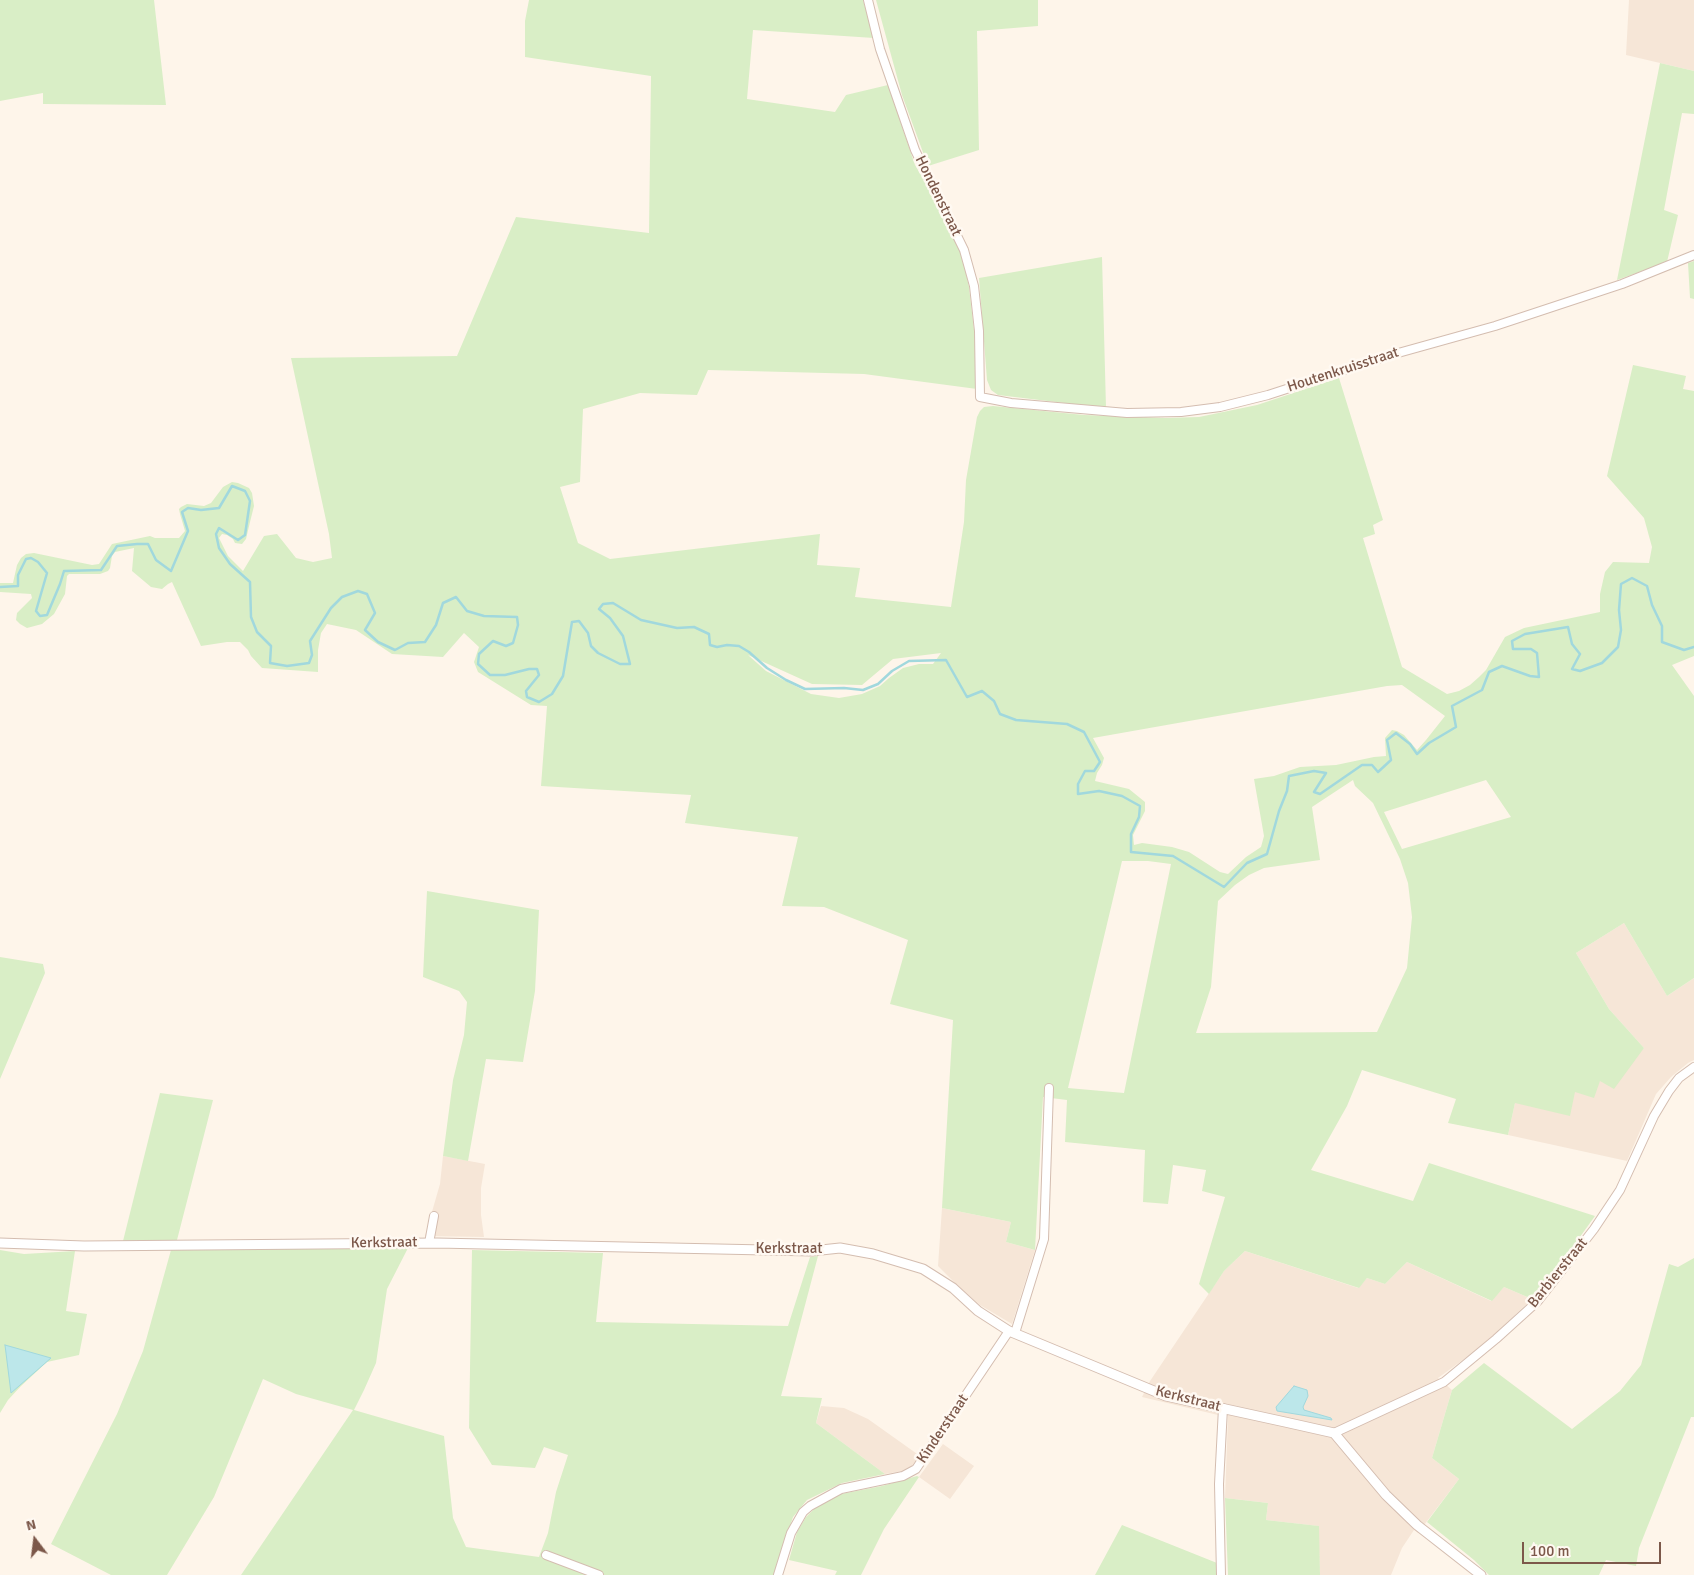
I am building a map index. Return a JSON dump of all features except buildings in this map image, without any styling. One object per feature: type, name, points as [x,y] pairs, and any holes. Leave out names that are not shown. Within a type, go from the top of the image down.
[{"type":"street","name":"Hondenstraat","points":[[868,0],[880,49],[915,150],[964,250],[974,286],[979,331],[980,397]]},
{"type":"street","name":"Houtenkruisstraat","points":[[980,397],[1011,404],[1127,413],[1182,412],[1220,408],[1268,395],[1391,355],[1513,320],[1640,277],[1694,255]]},
{"type":"street","name":"Barbierstraat","points":[[1334,1434],[1444,1382],[1538,1301],[1594,1229],[1620,1190],[1654,1116],[1668,1091],[1679,1078],[1694,1067]]},
{"type":"street","name":"Kinderstraat","points":[[778,1575],[791,1533],[800,1517],[810,1506],[841,1489],[903,1476],[916,1469],[1012,1332],[1044,1239],[1050,1088]]},
{"type":"street","points":[[429,1243],[434,1216]]},
{"type":"street","name":"Kerkstraat","points":[[0,1243],[84,1246],[429,1243],[802,1250],[840,1248],[873,1254],[923,1269],[953,1288],[978,1311],[1012,1332],[1166,1396],[1334,1434]]},
{"type":"street","points":[[1221,1575],[1220,1484],[1223,1408]]},
{"type":"street","points":[[1334,1434],[1386,1496],[1417,1525],[1481,1575]]},
{"type":"street","points":[[546,1555],[599,1575]]},
{"type":"shaded area","points":[[1629,0],[1694,0],[1694,71],[1626,55]]},
{"type":"shaded area","points":[[1624,923],[1667,996],[1694,978],[1694,1060],[1671,1077],[1656,1094],[1627,1161],[1508,1135],[1515,1103],[1575,1092],[1600,1081],[1644,1048],[1609,1009],[1576,953]]},
{"type":"shaded area","points":[[443,1156],[485,1164],[481,1188],[481,1215],[484,1237],[425,1236],[440,1184]]},
{"type":"shaded area","points":[[942,1208],[1011,1222],[1006,1242],[1035,1250],[1012,1324],[980,1305],[938,1266]]},
{"type":"shaded area","points":[[1245,1251],[1358,1288],[1367,1278],[1385,1284],[1407,1262],[1491,1301],[1504,1287],[1532,1299],[1482,1346],[1438,1378],[1452,1390],[1432,1458],[1459,1479],[1418,1533],[1414,1530],[1402,1548],[1391,1575],[1320,1575],[1318,1526],[1266,1520],[1268,1503],[1225,1498],[1228,1416],[1142,1397],[1150,1381],[1224,1271]]},
{"type":"shaded area","points":[[821,1406],[844,1408],[868,1419],[920,1456],[910,1468],[885,1474],[816,1423]]},
{"type":"shaded area","points":[[943,1444],[974,1466],[950,1499],[919,1477]]},
{"type":"green space","points":[[0,0],[154,0],[166,105],[43,104],[43,93],[0,101]]},
{"type":"green space","points":[[529,0],[863,0],[874,38],[753,30],[747,99],[835,112],[846,95],[888,85],[915,165],[942,210],[961,250],[969,287],[975,338],[977,389],[864,374],[708,370],[697,395],[640,393],[583,409],[580,482],[560,487],[578,543],[610,559],[820,534],[817,565],[860,568],[855,597],[951,607],[964,522],[966,480],[977,417],[984,407],[993,406],[1084,415],[1166,418],[1199,417],[1257,405],[1339,378],[1383,520],[1373,525],[1375,534],[1363,538],[1402,667],[1447,694],[1459,691],[1479,677],[1486,670],[1505,637],[1524,628],[1600,612],[1600,594],[1605,572],[1613,562],[1649,563],[1652,547],[1644,518],[1607,476],[1633,365],[1686,376],[1683,389],[1694,391],[1694,656],[1672,665],[1694,696],[1694,978],[1667,996],[1624,923],[1576,953],[1609,1009],[1644,1048],[1614,1089],[1600,1081],[1594,1098],[1575,1092],[1570,1116],[1515,1103],[1508,1135],[1448,1123],[1456,1099],[1362,1070],[1347,1106],[1311,1170],[1413,1201],[1429,1163],[1595,1216],[1554,1273],[1532,1299],[1504,1287],[1492,1301],[1407,1262],[1385,1284],[1367,1278],[1359,1288],[1245,1251],[1224,1271],[1209,1294],[1199,1284],[1225,1197],[1202,1191],[1206,1170],[1173,1165],[1168,1204],[1143,1202],[1145,1150],[1065,1142],[1067,1100],[1043,1097],[1035,1250],[1006,1242],[1011,1222],[942,1208],[953,1020],[890,1004],[908,940],[824,907],[782,906],[798,837],[685,823],[691,795],[541,786],[547,706],[531,705],[478,672],[474,662],[479,647],[464,633],[443,657],[392,654],[356,630],[327,624],[321,633],[318,650],[318,672],[262,668],[240,642],[201,646],[172,582],[162,589],[151,587],[132,571],[134,548],[115,552],[108,571],[100,574],[69,574],[67,576],[65,594],[54,614],[42,624],[27,628],[16,620],[17,613],[32,598],[31,594],[0,592],[0,583],[13,583],[17,565],[26,554],[34,553],[92,565],[99,564],[112,544],[150,536],[155,538],[179,538],[185,531],[179,509],[187,504],[204,506],[211,503],[223,487],[232,482],[249,488],[252,493],[254,506],[246,539],[242,544],[235,543],[227,535],[222,534],[219,538],[228,556],[243,571],[264,536],[277,534],[296,558],[313,562],[332,558],[329,534],[291,358],[457,356],[516,217],[649,233],[651,76],[525,57],[525,21]],"holes":[[[941,653],[933,664],[919,664],[903,668],[880,686],[862,694],[839,698],[811,694],[766,671],[748,655],[812,684],[862,685],[893,659]],[[1402,685],[1445,716],[1417,750],[1404,735],[1392,730],[1385,738],[1386,756],[1336,765],[1300,767],[1274,776],[1254,779],[1264,836],[1261,847],[1246,857],[1228,874],[1220,872],[1189,852],[1172,847],[1142,843],[1134,845],[1133,835],[1145,811],[1145,802],[1129,789],[1095,781],[1104,758],[1093,738],[1387,686]],[[1353,780],[1355,786],[1373,803],[1400,859],[1408,883],[1412,917],[1407,968],[1377,1032],[1196,1033],[1211,987],[1218,901],[1235,885],[1249,875],[1264,868],[1320,860],[1312,807]],[[1486,780],[1511,817],[1402,849],[1384,812]],[[1122,861],[1148,861],[1171,864],[1124,1093],[1068,1088]]]},
{"type":"green space","points":[[876,0],[1038,0],[1038,26],[977,31],[979,150],[928,166],[902,95]]},
{"type":"green space","points":[[1660,63],[1694,71],[1694,114],[1682,113],[1664,210],[1678,215],[1667,262],[1617,280]]},
{"type":"green space","points":[[1102,257],[1106,408],[998,395],[991,390],[987,380],[979,278]]},
{"type":"green space","points":[[1694,261],[1694,299],[1690,298],[1688,263]]},
{"type":"green space","points":[[427,891],[539,910],[535,991],[523,1062],[486,1059],[468,1161],[443,1156],[453,1080],[464,1035],[467,1002],[459,991],[423,977]]},
{"type":"green space","points":[[0,957],[43,964],[45,973],[0,1079]]},
{"type":"green space","points":[[160,1093],[213,1100],[177,1240],[123,1241]]},
{"type":"green space","points":[[408,1248],[387,1289],[376,1363],[354,1410],[444,1436],[453,1518],[466,1547],[539,1557],[548,1533],[556,1492],[568,1455],[544,1447],[535,1468],[492,1465],[469,1428],[472,1250],[603,1253],[596,1322],[788,1326],[810,1257],[818,1256],[781,1396],[822,1398],[816,1423],[885,1474],[842,1483],[807,1500],[793,1517],[774,1575],[241,1575],[353,1410],[296,1394],[263,1379],[214,1497],[167,1575],[111,1575],[51,1544],[117,1414],[143,1351],[171,1250]]},
{"type":"green space","points":[[0,1250],[24,1254],[75,1251],[66,1311],[87,1314],[79,1355],[47,1362],[8,1400],[0,1413]]},
{"type":"green space","points":[[1694,1258],[1694,1417],[1691,1417],[1639,1548],[1636,1566],[1606,1560],[1599,1575],[1489,1575],[1474,1560],[1427,1522],[1459,1479],[1432,1458],[1452,1390],[1484,1363],[1572,1429],[1620,1391],[1641,1365],[1669,1264],[1678,1267]]},
{"type":"green space","points":[[919,1477],[884,1529],[861,1575],[835,1575],[837,1571],[789,1560],[797,1532],[806,1517],[816,1507],[841,1494],[882,1486]]},
{"type":"green space","points":[[1225,1498],[1268,1503],[1266,1520],[1319,1526],[1320,1575],[1228,1575]]},
{"type":"green space","points":[[1122,1525],[1217,1563],[1217,1575],[1095,1575]]},
{"type":"water","points":[[5,1345],[51,1358],[11,1393]]},
{"type":"water","points":[[1294,1386],[1307,1390],[1308,1396],[1303,1407],[1304,1410],[1331,1418],[1332,1420],[1277,1411],[1276,1407]]},
{"type":"waterway","points":[[0,587],[18,586],[18,575],[26,559],[31,558],[38,562],[47,573],[36,611],[40,616],[47,615],[64,571],[101,570],[117,546],[148,544],[156,560],[171,571],[188,531],[182,512],[188,508],[201,510],[219,508],[232,486],[245,491],[250,501],[245,535],[238,540],[219,528],[216,534],[219,548],[230,564],[250,582],[251,617],[257,632],[271,646],[270,663],[287,666],[309,663],[312,655],[310,641],[331,608],[342,597],[358,591],[367,594],[375,613],[365,630],[378,642],[395,650],[408,643],[425,642],[436,625],[443,603],[456,597],[467,611],[484,616],[517,617],[518,625],[513,643],[506,646],[493,641],[479,654],[478,664],[490,675],[505,675],[537,669],[539,675],[526,691],[527,697],[539,702],[552,694],[563,676],[572,622],[579,621],[588,633],[591,646],[598,653],[620,664],[630,664],[623,636],[610,618],[599,609],[603,604],[613,603],[641,620],[677,628],[694,627],[709,634],[710,645],[717,647],[727,645],[739,646],[767,668],[805,689],[844,688],[863,690],[878,684],[892,671],[909,661],[946,660],[967,697],[982,691],[994,701],[1000,714],[1016,720],[1067,724],[1084,732],[1100,762],[1094,771],[1085,771],[1078,784],[1078,794],[1099,791],[1122,796],[1140,806],[1139,817],[1131,834],[1131,852],[1173,856],[1224,887],[1247,863],[1267,854],[1279,811],[1287,791],[1289,776],[1314,771],[1326,773],[1314,792],[1320,794],[1362,765],[1372,765],[1378,772],[1391,760],[1387,740],[1396,733],[1410,744],[1417,754],[1429,743],[1456,727],[1452,706],[1482,690],[1489,672],[1502,666],[1530,676],[1539,677],[1537,653],[1531,649],[1513,649],[1512,641],[1525,634],[1568,627],[1572,644],[1580,654],[1572,669],[1580,671],[1602,663],[1618,647],[1621,630],[1619,610],[1621,584],[1632,578],[1647,586],[1652,605],[1662,626],[1662,642],[1684,650],[1694,647]]}]
